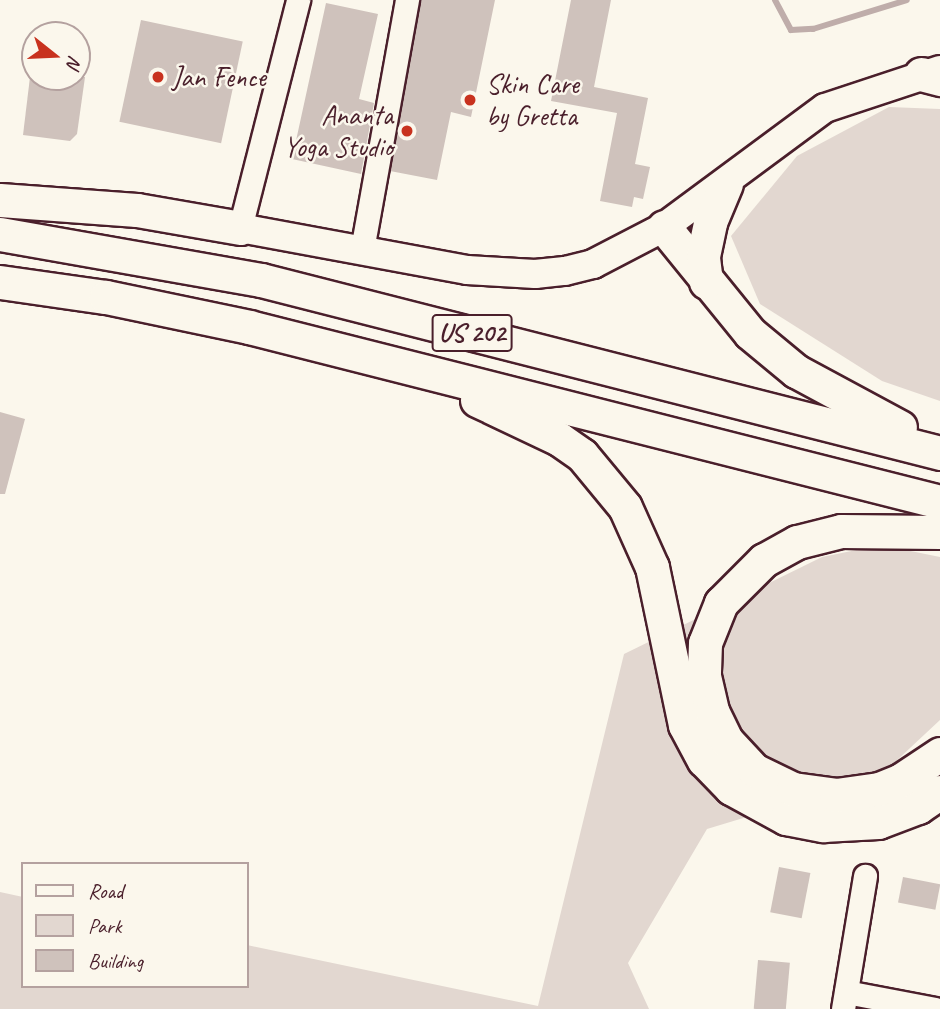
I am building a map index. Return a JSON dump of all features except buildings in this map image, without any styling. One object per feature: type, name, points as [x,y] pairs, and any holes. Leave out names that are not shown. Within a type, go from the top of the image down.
[{"type":"highway","points":[[706,282],[703,256],[710,222],[726,184]]},
{"type":"highway","points":[[0,200],[137,210],[240,228]]},
{"type":"highway","points":[[664,228],[750,333],[796,370],[853,405],[940,446]]},
{"type":"highway","name":"US 202","points":[[0,234],[114,250],[261,280],[940,453]]},
{"type":"highway","name":"US 202","points":[[0,282],[177,311],[396,363],[940,502]]},
{"type":"highway","points":[[396,363],[559,439],[582,455],[613,489],[637,527],[652,566],[685,725],[704,760],[731,788],[786,818],[823,825],[877,822],[918,807],[940,792]]},
{"type":"highway","points":[[940,532],[841,531],[797,542],[764,560],[721,603],[705,643],[704,676],[712,711],[739,756],[771,780],[793,789],[836,795],[879,789],[901,780],[940,754]]},
{"type":"main road","points":[[240,228],[467,270],[535,274],[593,264],[664,228],[825,108],[934,74]]},
{"type":"street","points":[[240,228],[298,0]]},
{"type":"street","points":[[362,250],[407,0]]},
{"type":"street","points":[[865,876],[844,1001],[935,1009]]},
{"type":"green space","points":[[889,107],[940,109],[940,401],[882,381],[760,304],[731,236],[797,156]]},
{"type":"green space","points":[[881,545],[940,557],[940,720],[879,777],[707,829],[628,963],[649,1009],[0,1009],[0,892],[21,897],[21,988],[248,988],[248,945],[538,1006],[624,654],[822,557]]},
{"type":"waterway","points":[[775,0],[791,30],[813,29],[907,0]]},
{"type":"place","name":"Jan Fence","points":[[158,77]]},
{"type":"place","name":"Skin Care by Gretta","points":[[470,100]]},
{"type":"place","name":"Ananta Yoga Studio","points":[[407,131]]}]
